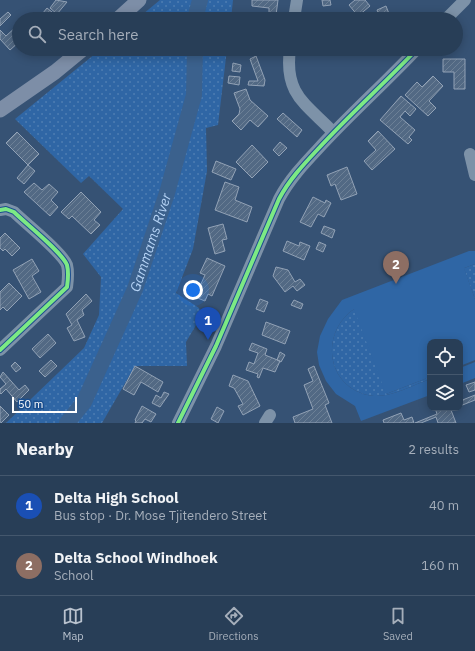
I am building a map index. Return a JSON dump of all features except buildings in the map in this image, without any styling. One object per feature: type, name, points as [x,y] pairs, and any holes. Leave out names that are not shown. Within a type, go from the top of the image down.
[{"type":"main road","points":[[126,12],[139,0]]},
{"type":"main road","points":[[0,110],[55,72],[74,56]]},
{"type":"street","points":[[295,12],[296,0]]},
{"type":"street","points":[[453,12],[465,0]]},
{"type":"street","points":[[289,56],[287,66],[291,86],[296,94],[334,132]]},
{"type":"street","points":[[178,423],[216,346],[278,199],[294,175],[334,132],[410,56]]},
{"type":"street","points":[[470,154],[475,175]]},
{"type":"street","points":[[0,210],[6,209],[14,212],[59,254],[67,264],[69,276],[66,287],[0,350]]},
{"type":"shaded area","points":[[160,0],[233,0],[232,12],[145,12]]},
{"type":"shaded area","points":[[92,56],[226,56],[218,125],[206,128],[207,171],[193,249],[176,293],[199,308],[202,315],[186,342],[187,366],[135,366],[102,423],[6,423],[84,348],[99,315],[101,277],[83,254],[123,209],[89,176],[81,183],[15,119]]},
{"type":"shaded area","points":[[469,251],[475,251],[475,264],[354,309],[343,320],[335,332],[332,346],[333,360],[338,373],[346,384],[358,392],[381,396],[395,393],[427,380],[427,396],[361,421],[355,406],[336,394],[326,381],[319,365],[317,352],[320,336],[328,319],[342,300]]},
{"type":"shaded area","points":[[475,264],[475,299],[464,269],[386,394],[427,378],[427,380],[395,393],[374,396],[358,392],[346,384],[338,373],[333,360],[332,346],[335,332],[343,320],[354,309]]},
{"type":"shaded area","points":[[464,268],[475,299],[475,360],[463,365],[463,339],[427,339],[427,378],[386,394],[354,309]]},
{"type":"shaded area","points":[[475,362],[475,378],[463,383],[463,367]]},
{"type":"waterway","name":"Gammams River","points":[[197,12],[200,0]]},
{"type":"waterway","name":"Gammams River","points":[[67,423],[84,402],[135,289],[167,193],[194,95],[195,56]]},
{"type":"cycle path","points":[[178,423],[216,346],[283,192],[302,167],[330,136],[410,56]]},
{"type":"cycle path","points":[[0,210],[6,209],[14,212],[43,238],[64,259],[67,265],[68,273],[67,287],[0,350]]},
{"type":"place","name":"Delta School Windhoek","points":[[396,284]]},
{"type":"place","name":"Delta High School","points":[[208,340]]}]
